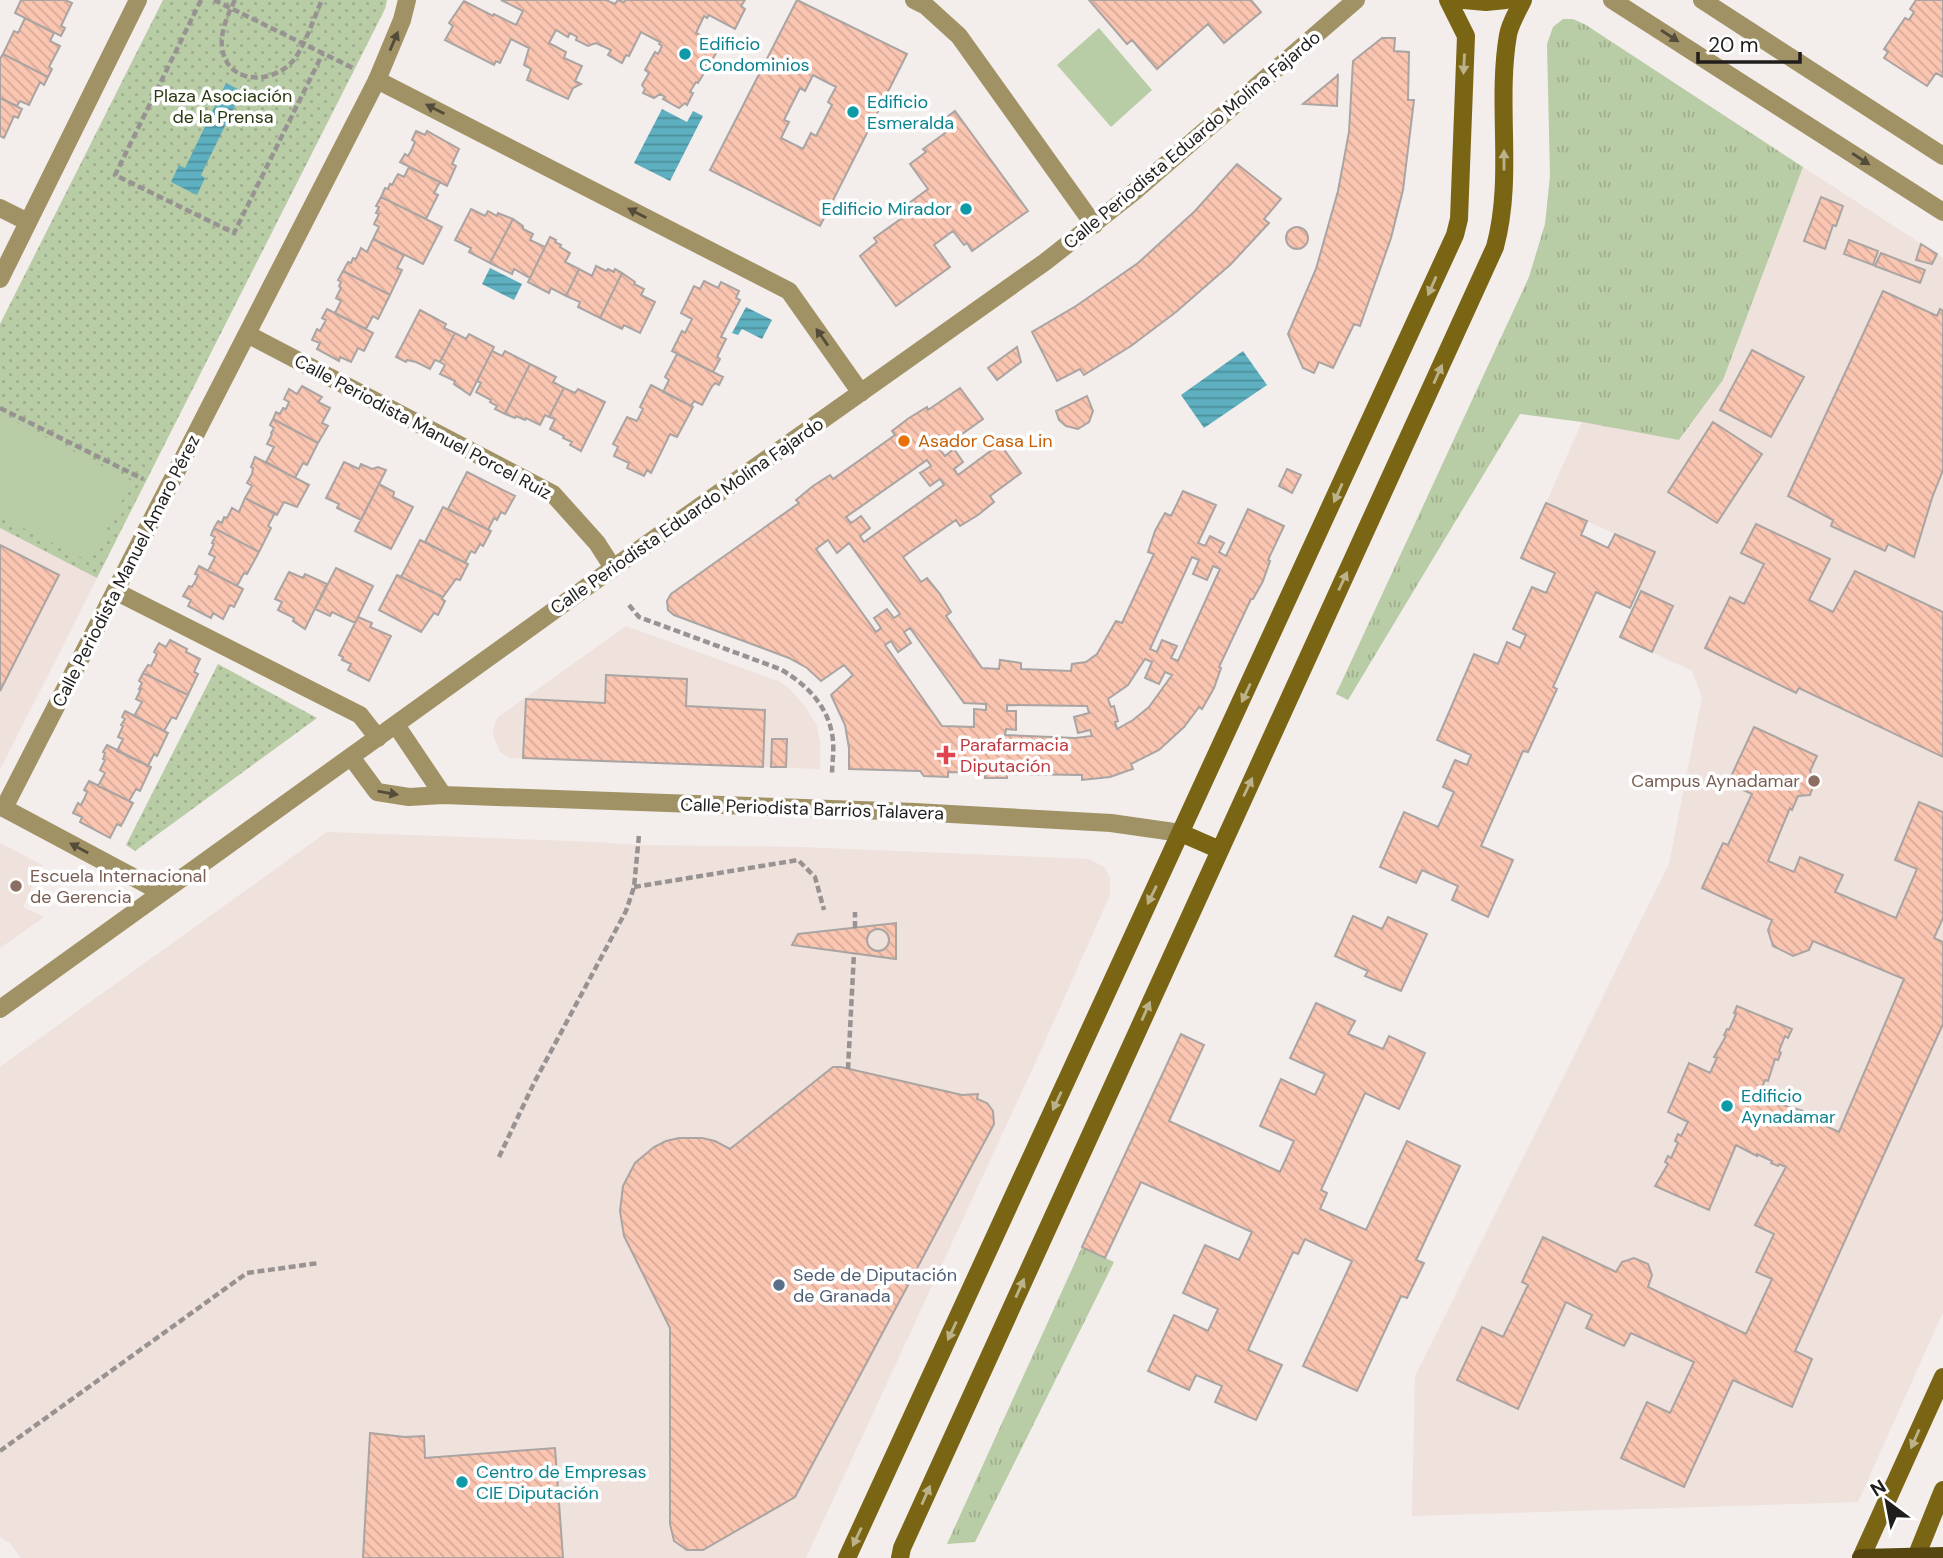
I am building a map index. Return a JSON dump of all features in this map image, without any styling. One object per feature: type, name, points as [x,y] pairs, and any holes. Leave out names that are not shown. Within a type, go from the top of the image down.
[{"type":"main road","points":[[847,1558],[1455,235],[1460,219],[1466,36],[1448,0]]},
{"type":"main road","points":[[1464,0],[1506,0]]},
{"type":"main road","points":[[900,1558],[902,1548],[1495,247],[1504,208],[1505,68],[1508,32],[1523,0]]},
{"type":"main road","points":[[1181,833],[1220,850]]},
{"type":"main road","points":[[1943,1377],[1861,1558],[1943,1556]]},
{"type":"main road","points":[[1916,1558],[1943,1490]]},
{"type":"street","points":[[0,279],[138,0]]},
{"type":"street","points":[[247,334],[377,80],[402,20],[407,0]]},
{"type":"street","points":[[914,0],[926,6],[959,36],[1094,225]]},
{"type":"street","name":"Calle Periodista Eduardo Molina Fajardo","points":[[0,1009],[1094,225],[1356,0]]},
{"type":"street","points":[[1612,0],[1943,212]]},
{"type":"street","points":[[1702,0],[1943,156]]},
{"type":"street","points":[[377,80],[789,291],[861,393]]},
{"type":"street","points":[[0,208],[28,222]]},
{"type":"street","name":"Calle Periodista Manuel Amaro Pérez","points":[[2,807],[247,334]]},
{"type":"street","name":"Calle Periodista Manuel Porcel Ruiz","points":[[247,334],[553,494],[597,543],[613,568]]},
{"type":"street","points":[[116,591],[360,715],[377,738]]},
{"type":"street","points":[[396,724],[443,795]]},
{"type":"street","name":"Calle Periodista Barrios Talavera","points":[[351,757],[377,792],[409,797],[443,795],[915,812],[1111,823],[1181,833]]},
{"type":"street","points":[[2,807],[160,892]]},
{"type":"path","points":[[201,0],[115,175],[233,233],[323,53]]},
{"type":"path","points":[[214,0],[377,80]]},
{"type":"path","points":[[235,0],[223,31],[222,48],[228,64],[240,75],[253,79],[273,76],[292,63],[322,0]]},
{"type":"path","points":[[0,408],[167,491]]},
{"type":"path","points":[[629,605],[639,617],[780,669],[796,678],[822,707],[829,724],[833,742],[832,775]]},
{"type":"path","points":[[499,1157],[534,1083],[626,911],[634,887],[639,835]]},
{"type":"path","points":[[634,887],[798,860],[816,877],[824,909]]},
{"type":"path","points":[[855,912],[855,928]]},
{"type":"path","points":[[848,1069],[854,953]]},
{"type":"path","points":[[0,1451],[247,1273],[319,1263]]},
{"type":"shaded area","name":"Campus Aynadamar","points":[[1803,167],[1943,258],[1943,1312],[1858,1502],[1412,1516],[1415,1376],[1669,864],[1702,697],[1692,671],[1652,652],[1673,606],[1638,590],[1655,552],[1546,503],[1582,422],[1680,440],[1723,380]]},
{"type":"shaded area","points":[[0,528],[97,578],[0,770]]},
{"type":"shaded area","points":[[626,626],[778,681],[789,688],[817,726],[820,769],[510,758],[500,752],[493,735],[498,717]]},
{"type":"shaded area","points":[[327,832],[1089,859],[1104,867],[1110,878],[1110,895],[806,1558],[21,1558],[10,1543],[0,1537],[0,1067]]},
{"type":"shaded area","name":"Escuela Internacional de Gerencia","points":[[0,843],[42,865],[23,907],[44,917],[0,948]]},
{"type":"green space","name":"Plaza Asociación de la Prensa","points":[[163,0],[387,0],[385,9],[97,578],[0,528],[0,324]]},
{"type":"green space","points":[[1563,19],[1573,19],[1586,25],[1803,167],[1723,380],[1679,440],[1582,422],[1520,414],[1348,700],[1336,694],[1529,277],[1545,224],[1550,176],[1547,44],[1553,27]]},
{"type":"green space","points":[[1099,28],[1152,90],[1111,127],[1057,65]]},
{"type":"green space","points":[[0,414],[132,481],[90,562],[0,516]]},
{"type":"green space","points":[[218,664],[317,718],[135,851],[126,845]]},
{"type":"green space","points":[[1082,1247],[1114,1262],[975,1542],[947,1544]]},
{"type":"water","points":[[226,83],[242,91],[201,175],[205,178],[197,195],[171,182],[179,165],[185,168]]},
{"type":"water","points":[[662,109],[687,122],[693,111],[703,116],[670,181],[634,163]]},
{"type":"water","points":[[490,268],[522,284],[514,300],[482,284]]},
{"type":"water","points":[[746,307],[772,320],[762,339],[742,329],[738,335],[732,333]]},
{"type":"water","points":[[1243,351],[1267,385],[1204,428],[1181,395]]},
{"type":"building","points":[[21,0],[65,0],[72,3],[61,26],[65,28],[61,36],[15,13]]},
{"type":"building","name":"Edificio Condominios","points":[[501,0],[606,0],[615,4],[618,0],[745,0],[741,6],[745,9],[735,29],[709,15],[707,18],[704,16],[696,33],[714,42],[711,46],[718,50],[691,90],[693,93],[687,105],[685,103],[679,108],[663,99],[665,97],[660,94],[654,98],[643,93],[645,89],[642,85],[649,73],[645,70],[655,52],[658,54],[662,46],[660,42],[641,32],[629,56],[626,55],[622,63],[608,55],[611,50],[596,43],[588,46],[576,40],[577,37],[570,33],[568,37],[556,30],[549,43],[566,52],[564,58],[582,66],[575,81],[581,84],[573,88],[568,99],[527,80],[531,69],[524,65],[529,48],[511,39],[500,63],[496,61],[494,65],[445,40],[453,26],[449,23],[464,1],[516,25],[523,11]]},
{"type":"building","name":"Edificio Esmeralda","points":[[797,0],[907,54],[820,226],[710,170]],"holes":[[[813,75],[836,87],[828,102],[832,105],[816,136],[811,133],[803,149],[781,138],[789,122],[784,120],[800,88],[805,91]]]},
{"type":"building","points":[[1089,0],[1251,0],[1261,12],[1224,43],[1208,24],[1157,69],[1132,40],[1127,44]]},
{"type":"building","points":[[1916,0],[1943,0],[1943,77],[1936,73],[1927,86],[1884,58],[1888,52],[1884,49],[1905,18],[1909,20],[1914,12],[1910,9]]},
{"type":"building","points":[[25,18],[54,33],[50,41],[60,46],[49,67],[52,69],[48,77],[3,54],[14,31],[18,33]]},
{"type":"building","points":[[1382,38],[1395,38],[1394,51],[1409,52],[1408,100],[1414,100],[1403,190],[1391,238],[1360,326],[1354,324],[1333,368],[1319,362],[1314,373],[1303,368],[1288,334],[1316,269],[1338,191],[1349,132],[1353,61]]},
{"type":"building","points":[[3,54],[48,77],[44,85],[40,82],[29,105],[20,101],[17,106],[0,98],[0,59]]},
{"type":"building","points":[[1338,74],[1337,106],[1303,104],[1337,76]]},
{"type":"building","points":[[0,98],[22,109],[18,118],[14,116],[4,138],[0,136]]},
{"type":"building","name":"Edificio Mirador","points":[[955,111],[1028,211],[972,251],[953,231],[934,245],[950,267],[896,306],[860,256],[877,242],[874,238],[909,213],[904,207],[928,189],[910,164],[926,152],[923,149],[945,133],[938,124]]},
{"type":"building","points":[[416,131],[425,135],[427,131],[459,149],[452,164],[456,166],[447,186],[400,162],[405,154],[408,156],[411,151]]},
{"type":"building","points":[[1237,164],[1281,199],[1264,219],[1269,223],[1231,264],[1176,312],[1131,346],[1084,375],[1080,369],[1057,381],[1032,332],[1076,306],[1138,263],[1195,211]]},
{"type":"building","points":[[409,167],[440,182],[434,193],[438,195],[426,219],[381,197],[385,188],[388,189],[390,184],[392,185],[398,174],[404,177]]},
{"type":"building","points":[[381,197],[442,227],[423,264],[373,239],[379,227],[374,224],[379,214],[376,213],[379,207],[376,206]]},
{"type":"building","points":[[1821,197],[1843,206],[1825,249],[1804,241]]},
{"type":"building","points":[[471,209],[485,216],[488,211],[513,219],[490,263],[469,252],[471,248],[455,240]]},
{"type":"building","points":[[513,219],[533,234],[530,240],[545,247],[530,278],[514,269],[512,274],[490,263]]},
{"type":"building","points":[[1297,227],[1305,230],[1308,238],[1305,246],[1297,249],[1289,246],[1286,238],[1289,230]]},
{"type":"building","points":[[550,237],[570,253],[565,262],[579,269],[566,296],[551,288],[549,293],[528,282]]},
{"type":"building","points":[[373,239],[404,255],[397,268],[402,270],[390,295],[343,271],[348,262],[356,259],[361,248],[367,252]]},
{"type":"building","points":[[1849,240],[1878,251],[1873,265],[1844,254]]},
{"type":"building","points":[[1921,244],[1937,254],[1932,264],[1916,260]]},
{"type":"building","points":[[1881,253],[1925,270],[1920,283],[1875,266]]},
{"type":"building","points":[[596,266],[606,271],[608,269],[614,272],[615,269],[622,273],[600,318],[578,307],[580,302],[566,296],[579,269],[592,276]]},
{"type":"building","points":[[343,271],[390,295],[378,319],[373,316],[366,329],[335,313],[341,301],[336,298],[341,288],[341,282],[338,280]]},
{"type":"building","points":[[622,273],[644,289],[641,295],[655,302],[640,333],[624,325],[622,329],[600,318]]},
{"type":"building","points":[[704,281],[718,288],[721,282],[739,291],[736,298],[740,300],[721,337],[726,339],[713,372],[672,351],[682,331],[685,333],[692,319],[681,313],[694,286],[700,289]]},
{"type":"building","points":[[1883,291],[1937,316],[1940,309],[1943,311],[1943,470],[1914,557],[1888,544],[1885,551],[1831,526],[1833,520],[1788,496]]},
{"type":"building","points":[[327,309],[373,333],[364,351],[358,348],[351,362],[340,357],[339,361],[317,349],[320,343],[312,340],[317,329],[320,331],[326,320],[322,318]]},
{"type":"building","points":[[420,310],[446,324],[444,328],[455,333],[440,362],[435,360],[430,369],[396,357]]},
{"type":"building","points":[[455,333],[466,339],[469,334],[494,347],[470,395],[454,384],[455,381],[440,374],[445,365],[440,362]]},
{"type":"building","points":[[1017,347],[1021,362],[997,380],[988,368]]},
{"type":"building","points":[[1752,350],[1804,377],[1771,437],[1720,410]]},
{"type":"building","points":[[492,351],[502,356],[505,351],[530,364],[505,414],[495,409],[497,406],[490,402],[491,400],[476,392],[481,383],[477,381]]},
{"type":"building","points":[[677,354],[723,377],[719,385],[715,383],[711,388],[702,405],[694,401],[691,406],[663,392],[669,380],[665,377]]},
{"type":"building","points":[[530,364],[556,377],[553,382],[564,388],[549,417],[545,415],[540,425],[526,418],[525,420],[505,414]]},
{"type":"building","points":[[651,385],[693,407],[677,437],[670,434],[651,473],[647,470],[644,476],[627,468],[629,463],[614,456],[618,447],[613,444],[627,417],[637,421],[643,409],[640,407]]},
{"type":"building","points":[[302,386],[322,397],[318,402],[330,408],[322,423],[328,426],[318,443],[273,419],[276,412],[280,414],[283,408],[286,409],[289,402],[284,399],[289,389],[297,394]]},
{"type":"building","points":[[564,388],[575,393],[578,389],[605,402],[581,451],[570,445],[572,442],[563,438],[564,436],[550,429],[555,419],[549,417]]},
{"type":"building","points":[[960,388],[983,419],[940,450],[945,456],[954,449],[963,462],[954,469],[958,475],[1000,444],[1021,473],[990,496],[994,502],[978,515],[960,526],[956,520],[903,557],[921,582],[927,578],[940,594],[951,612],[946,616],[982,668],[999,669],[1000,660],[1021,663],[1021,669],[1071,671],[1072,664],[1086,662],[1097,654],[1116,621],[1122,623],[1154,554],[1148,552],[1155,531],[1165,513],[1171,516],[1183,491],[1216,505],[1198,543],[1205,546],[1210,536],[1224,543],[1219,552],[1226,556],[1248,509],[1284,526],[1268,560],[1270,561],[1263,581],[1251,599],[1219,667],[1221,668],[1214,688],[1202,709],[1199,707],[1184,727],[1159,750],[1131,764],[1133,769],[1110,777],[1082,780],[1082,775],[1007,774],[1007,778],[985,778],[985,773],[948,772],[948,777],[924,776],[920,771],[849,769],[845,725],[831,695],[853,675],[844,665],[821,681],[807,668],[789,658],[674,615],[668,610],[667,601],[671,594],[799,503],[796,500],[813,486],[830,475],[833,479],[895,435],[892,431],[909,418],[927,407],[928,410]],"holes":[[[927,460],[931,466],[920,473],[930,486],[940,479],[944,485],[864,542],[860,536],[870,528],[861,516],[851,523],[846,517]],[[828,540],[837,553],[849,543],[900,614],[894,618],[887,609],[874,618],[881,628],[876,632],[816,549]],[[1192,557],[1199,560],[1193,574],[1207,580],[1213,566],[1220,569],[1178,661],[1171,658],[1177,646],[1162,640],[1157,652],[1150,649]],[[910,628],[964,703],[986,704],[986,710],[974,709],[974,727],[942,726],[885,645],[891,641],[898,652],[911,643],[904,632]],[[1145,659],[1152,662],[1145,678],[1159,684],[1165,672],[1172,675],[1149,707],[1117,729],[1114,706],[1111,707],[1108,699],[1128,685]],[[1007,705],[1087,706],[1089,713],[1074,717],[1078,733],[1090,730],[1092,736],[1075,738],[1005,735],[1006,729],[1016,730],[1016,711],[1007,711]]]},
{"type":"building","points":[[1087,396],[1093,411],[1089,422],[1078,429],[1066,426],[1059,420],[1056,411]]},
{"type":"building","points":[[273,419],[318,443],[307,465],[303,463],[295,478],[266,462],[274,447],[267,444],[274,428],[270,425]]},
{"type":"building","points":[[1713,422],[1762,454],[1717,523],[1668,492]]},
{"type":"building","points":[[255,457],[309,485],[297,507],[284,502],[277,515],[245,498],[252,486],[247,483],[252,474],[251,467]]},
{"type":"building","points":[[344,462],[359,469],[361,464],[372,469],[378,467],[386,470],[361,520],[337,508],[339,504],[326,498]]},
{"type":"building","points":[[1287,469],[1301,475],[1292,493],[1279,486]]},
{"type":"building","points":[[467,472],[515,496],[505,514],[501,512],[497,520],[494,518],[488,530],[448,509]]},
{"type":"building","points":[[379,484],[394,492],[393,497],[413,507],[391,549],[355,531]]},
{"type":"building","points":[[245,498],[275,513],[259,552],[214,528],[218,521],[222,523],[224,517],[227,518],[232,508],[239,512]]},
{"type":"building","points":[[1546,503],[1587,521],[1581,535],[1608,548],[1615,534],[1655,552],[1630,608],[1596,592],[1553,687],[1557,689],[1528,752],[1523,751],[1481,846],[1513,860],[1488,917],[1452,900],[1458,886],[1422,870],[1416,883],[1380,867],[1404,812],[1438,827],[1454,792],[1443,787],[1455,760],[1467,765],[1471,755],[1437,740],[1474,654],[1498,664],[1507,642],[1520,648],[1526,635],[1513,629],[1532,587],[1546,593],[1555,573],[1521,558]]},
{"type":"building","points":[[443,507],[491,531],[483,546],[480,544],[475,553],[471,551],[465,563],[425,542]]},
{"type":"building","points":[[1756,524],[1830,559],[1809,600],[1833,612],[1855,571],[1943,612],[1943,757],[1799,688],[1796,693],[1705,648],[1730,597],[1744,604],[1764,564],[1741,553]]},
{"type":"building","points":[[214,528],[259,552],[237,586],[208,571],[215,557],[209,554],[214,544],[212,543],[215,537],[211,535]]},
{"type":"building","points":[[420,540],[468,564],[460,580],[456,579],[443,597],[401,577]]},
{"type":"building","points":[[0,545],[59,575],[0,691]]},
{"type":"building","points":[[199,566],[243,589],[234,607],[230,605],[223,619],[213,613],[211,618],[188,606],[191,600],[183,596],[196,580],[198,575],[195,574]]},
{"type":"building","points":[[336,568],[373,586],[355,623],[332,612],[330,616],[315,609]]},
{"type":"building","points":[[289,572],[303,578],[305,574],[327,584],[305,629],[293,621],[294,618],[278,610],[282,602],[275,599]]},
{"type":"building","points":[[397,575],[443,597],[445,601],[438,615],[434,613],[421,632],[379,610]]},
{"type":"building","points":[[1641,591],[1673,606],[1652,652],[1620,637]]},
{"type":"building","points":[[358,617],[372,623],[370,627],[391,636],[369,681],[348,670],[351,664],[342,660],[343,657],[339,655]]},
{"type":"building","points":[[170,640],[200,659],[194,672],[198,674],[188,695],[143,673],[148,665],[151,666],[159,643],[166,647]]},
{"type":"building","points":[[143,673],[188,695],[176,719],[172,717],[164,731],[134,716],[142,702],[136,699],[141,689],[142,683],[139,681]]},
{"type":"building","points":[[606,675],[687,679],[686,706],[765,710],[763,767],[523,758],[526,699],[605,703]]},
{"type":"building","points":[[125,711],[168,733],[157,756],[154,754],[148,766],[117,751],[123,739],[118,737]]},
{"type":"building","name":"Edificio Aynadamar","points":[[1754,727],[1817,756],[1810,771],[1815,781],[1810,795],[1798,796],[1792,810],[1790,808],[1768,861],[1794,872],[1800,857],[1843,875],[1835,892],[1896,918],[1917,869],[1895,860],[1919,802],[1943,812],[1943,918],[1934,938],[1943,942],[1943,1024],[1795,1351],[1812,1359],[1792,1407],[1733,1380],[1684,1487],[1621,1458],[1647,1402],[1670,1413],[1694,1362],[1631,1333],[1624,1346],[1586,1328],[1592,1315],[1566,1302],[1518,1409],[1457,1380],[1482,1327],[1503,1337],[1528,1285],[1522,1282],[1543,1237],[1616,1272],[1622,1262],[1634,1258],[1648,1264],[1652,1275],[1648,1287],[1746,1334],[1772,1279],[1756,1272],[1774,1234],[1755,1225],[1786,1167],[1771,1163],[1772,1161],[1736,1145],[1709,1210],[1655,1186],[1668,1164],[1665,1162],[1668,1156],[1671,1158],[1678,1143],[1675,1141],[1678,1134],[1681,1136],[1688,1122],[1668,1112],[1689,1063],[1710,1073],[1717,1058],[1714,1057],[1727,1029],[1729,1030],[1737,1006],[1792,1029],[1788,1038],[1785,1036],[1778,1060],[1775,1059],[1768,1081],[1765,1080],[1759,1094],[1781,1101],[1779,1104],[1803,1111],[1802,1114],[1816,1121],[1818,1118],[1824,1121],[1823,1125],[1839,1132],[1904,979],[1813,941],[1809,950],[1793,956],[1773,946],[1768,930],[1772,920],[1702,888],[1723,843],[1728,845],[1752,794],[1728,783]]},
{"type":"building","points":[[772,739],[787,739],[786,767],[771,767]]},
{"type":"building","points":[[107,745],[151,767],[140,791],[136,789],[129,801],[98,786],[105,773],[100,770],[105,760],[103,752]]},
{"type":"building","points":[[89,781],[133,803],[121,826],[117,824],[110,838],[80,822],[82,817],[73,813],[85,797],[87,792],[84,790]]},
{"type":"building","points":[[1353,916],[1382,929],[1388,917],[1427,934],[1401,991],[1365,976],[1368,971],[1335,956]]},
{"type":"building","points":[[896,923],[896,959],[792,945],[798,934]]},
{"type":"building","points":[[874,929],[882,929],[889,936],[889,944],[882,951],[874,951],[867,944],[867,936]]},
{"type":"building","points":[[1316,1003],[1355,1021],[1348,1034],[1383,1049],[1389,1036],[1425,1053],[1399,1109],[1365,1093],[1321,1190],[1327,1193],[1320,1209],[1366,1230],[1407,1141],[1460,1166],[1416,1260],[1424,1263],[1407,1298],[1401,1296],[1357,1391],[1303,1366],[1352,1261],[1305,1239],[1298,1254],[1293,1252],[1248,1350],[1282,1365],[1256,1420],[1215,1402],[1222,1386],[1196,1375],[1189,1390],[1148,1371],[1174,1315],[1208,1331],[1218,1309],[1183,1293],[1205,1245],[1239,1260],[1252,1232],[1141,1182],[1105,1258],[1082,1247],[1181,1034],[1204,1045],[1169,1121],[1280,1172],[1294,1141],[1260,1126],[1281,1079],[1315,1095],[1325,1074],[1290,1058]]},
{"type":"building","name":"Sede de Diputación de Granada","points":[[833,1067],[962,1095],[978,1094],[977,1099],[987,1103],[993,1111],[994,1124],[795,1497],[703,1550],[687,1550],[674,1541],[670,1524],[670,1328],[624,1236],[620,1211],[623,1186],[635,1163],[666,1141],[702,1138],[730,1149]]},
{"type":"building","name":"Centro de Empresas CIE Diputación","points":[[370,1433],[424,1436],[425,1458],[555,1448],[563,1558],[363,1558]]},
{"type":"place","name":"Edificio Condominios","points":[[685,54]]},
{"type":"place","name":"Edificio Esmeralda","points":[[853,112]]},
{"type":"place","name":"Edificio Mirador","points":[[966,209]]},
{"type":"place","name":"Asador Casa Lin","points":[[904,441]]},
{"type":"place","name":"Parafarmacia Diputación","points":[[946,755]]},
{"type":"place","name":"Campus Aynadamar","points":[[1814,781]]},
{"type":"place","name":"Escuela Internacional de Gerencia","points":[[16,886]]},
{"type":"place","name":"Edificio Aynadamar","points":[[1727,1106]]},
{"type":"place","name":"Sede de Diputación de Granada","points":[[779,1285]]},
{"type":"place","name":"Centro de Empresas CIE Diputación","points":[[462,1482]]}]
